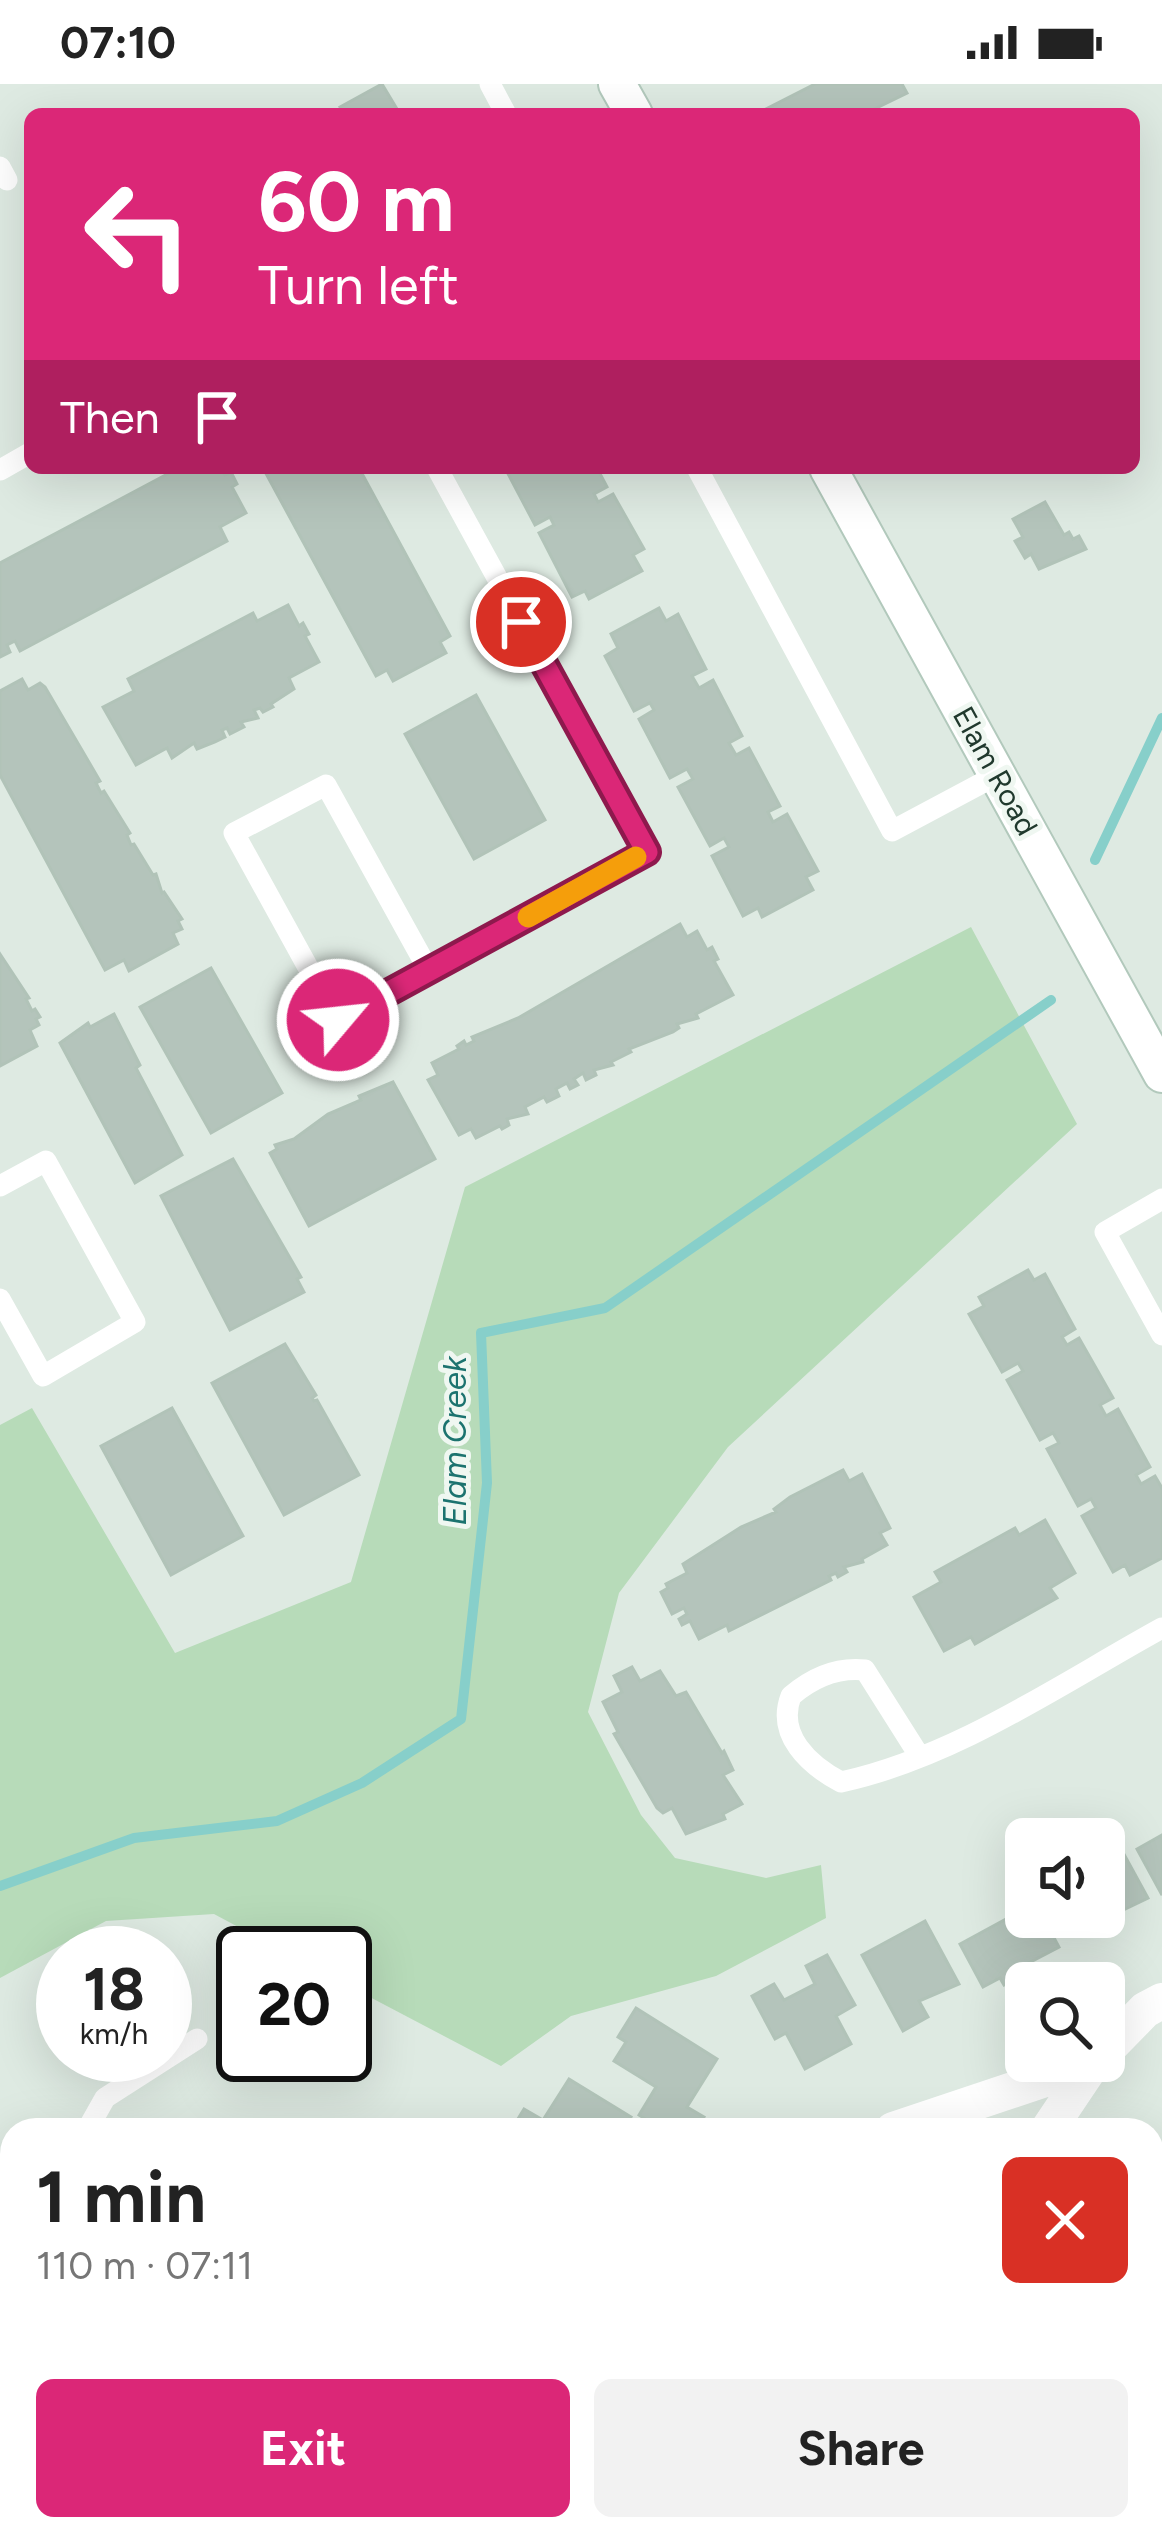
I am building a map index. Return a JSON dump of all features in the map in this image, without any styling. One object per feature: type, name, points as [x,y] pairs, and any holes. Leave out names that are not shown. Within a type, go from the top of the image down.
[{"type":"main road","name":"Elam Road","points":[[831,474],[1162,1074]]},
{"type":"main road","points":[[1125,2031],[1162,2001]]},
{"type":"main road","points":[[927,2118],[1031,2082]]},
{"type":"main road","points":[[1056,2118],[1082,2082]]},
{"type":"lane","points":[[429,971],[326,785],[234,833],[338,1020],[429,971],[647,852],[440,474]]},
{"type":"lane","points":[[700,474],[892,831],[997,775]]},
{"type":"lane","points":[[0,1186],[46,1161],[135,1322],[43,1376],[0,1299]]},
{"type":"lane","points":[[1162,1199],[1105,1232],[1162,1335]]},
{"type":"lane","points":[[920,1757],[865,1670],[849,1668],[828,1674],[791,1696],[788,1727],[801,1750],[817,1769],[841,1781],[920,1757],[1162,1628]]},
{"type":"lane","points":[[94,2118],[105,2098],[196,2039]]},
{"type":"green space","points":[[971,927],[1077,1124],[728,1447],[619,1593],[588,1712],[641,1815],[675,1858],[766,1878],[821,1865],[826,1918],[716,1976],[571,2016],[501,2066],[372,1998],[372,1926],[236,1926],[214,1914],[106,1921],[97,1926],[36,1926],[36,1959],[0,1978],[0,1425],[32,1408],[175,1653],[351,1582],[465,1187]]},
{"type":"building","points":[[382,84],[396,108],[341,108]]},
{"type":"building","points":[[815,84],[902,84],[907,93],[876,108],[768,108]]},
{"type":"building","points":[[168,474],[232,474],[237,484],[232,487],[246,513],[220,527],[227,541],[20,651],[15,641],[7,645],[10,652],[0,657],[0,563]]},
{"type":"building","points":[[266,474],[362,474],[450,636],[440,642],[446,653],[393,681],[387,670],[376,676]]},
{"type":"building","points":[[508,474],[600,474],[607,487],[594,494],[598,502],[613,494],[644,549],[633,555],[642,571],[589,599],[585,591],[572,597],[539,533],[554,525],[550,517],[535,525]]},
{"type":"building","points":[[1045,502],[1064,535],[1079,536],[1086,549],[1039,569],[1031,554],[1025,558],[1015,541],[1023,537],[1013,519]]},
{"type":"building","points":[[288,605],[309,634],[305,636],[319,662],[289,678],[294,689],[273,707],[254,710],[258,718],[241,722],[244,727],[230,734],[227,728],[222,730],[225,737],[215,742],[197,749],[194,743],[172,758],[167,748],[136,765],[103,707],[134,691],[128,679],[253,613],[257,621]]},
{"type":"building","points":[[659,608],[666,621],[678,614],[706,669],[692,676],[699,688],[713,680],[742,736],[729,743],[736,755],[749,748],[780,806],[768,812],[773,822],[787,814],[818,871],[806,877],[813,890],[762,917],[758,908],[743,916],[712,856],[729,847],[724,838],[710,846],[678,787],[693,779],[687,769],[670,778],[639,719],[654,710],[650,703],[634,711],[605,656],[618,648],[611,634]]},
{"type":"building","points":[[22,679],[28,690],[40,683],[45,687],[100,781],[96,783],[101,793],[104,791],[130,833],[131,845],[156,874],[162,893],[182,919],[178,921],[182,929],[173,933],[178,944],[129,971],[124,960],[105,970],[0,775],[0,691]]},
{"type":"building","points":[[476,695],[545,820],[474,859],[405,734]]},
{"type":"building","points":[[680,924],[687,937],[697,931],[707,950],[712,947],[718,959],[714,961],[733,995],[696,1014],[698,1018],[677,1024],[673,1032],[629,1049],[613,1065],[594,1070],[596,1075],[586,1080],[583,1073],[574,1079],[578,1085],[570,1089],[567,1083],[556,1089],[559,1096],[547,1102],[544,1097],[525,1107],[528,1114],[507,1119],[509,1125],[502,1129],[476,1138],[471,1129],[459,1135],[428,1080],[438,1075],[432,1063]]},
{"type":"building","points":[[0,954],[40,1017],[36,1019],[39,1025],[30,1030],[37,1046],[0,1066]]},
{"type":"building","points":[[211,968],[282,1093],[211,1133],[140,1007]]},
{"type":"building","points":[[114,1014],[140,1065],[136,1068],[182,1155],[135,1183],[60,1043],[88,1023],[90,1027]]},
{"type":"building","points":[[393,1082],[435,1159],[309,1226],[270,1153],[277,1149],[275,1145],[294,1139],[328,1114],[361,1100],[359,1096]]},
{"type":"building","points":[[233,1159],[301,1277],[297,1279],[304,1292],[230,1330],[161,1196]]},
{"type":"building","points":[[1028,1270],[1034,1280],[1045,1274],[1075,1329],[1062,1337],[1067,1345],[1079,1338],[1113,1398],[1100,1405],[1106,1416],[1118,1409],[1150,1467],[1136,1475],[1141,1484],[1155,1476],[1162,1488],[1162,1558],[1130,1575],[1125,1565],[1113,1572],[1082,1516],[1096,1508],[1091,1499],[1078,1506],[1047,1449],[1059,1443],[1053,1433],[1040,1440],[1007,1380],[1023,1371],[1018,1363],[1002,1372],[969,1314],[984,1306],[979,1297]]},
{"type":"building","points":[[285,1344],[359,1475],[284,1515],[212,1383]]},
{"type":"building","points":[[172,1408],[243,1536],[171,1575],[101,1446]]},
{"type":"building","points":[[843,1470],[849,1481],[862,1474],[890,1528],[880,1533],[887,1545],[863,1562],[844,1567],[847,1572],[838,1577],[836,1573],[829,1576],[831,1580],[729,1631],[727,1625],[699,1639],[690,1621],[682,1625],[679,1619],[687,1614],[684,1608],[672,1614],[661,1592],[687,1573],[683,1564]]},
{"type":"building","points":[[1045,1520],[1075,1573],[1050,1588],[1057,1598],[975,1644],[971,1637],[944,1651],[914,1597],[941,1582],[935,1572],[1015,1528],[1019,1535]]},
{"type":"building","points":[[632,1667],[640,1681],[660,1671],[676,1696],[686,1692],[724,1751],[733,1770],[723,1775],[742,1804],[723,1814],[725,1819],[686,1834],[672,1808],[663,1813],[657,1808],[614,1734],[618,1732],[603,1702],[622,1692],[614,1676]]},
{"type":"building","points":[[1162,1835],[1162,1895],[1137,1849]]},
{"type":"building","points":[[1125,1856],[1148,1898],[1125,1909]]},
{"type":"building","points":[[1005,1920],[1005,1938],[1054,1938],[1059,1947],[1030,1962],[1005,1962],[1005,1984],[1000,1978],[983,1987],[960,1944]]},
{"type":"building","points":[[925,1921],[959,1984],[919,2001],[928,2017],[903,2031],[862,1955]]},
{"type":"building","points":[[827,1955],[855,2005],[836,2016],[851,2044],[805,2069],[786,2033],[775,2039],[752,1996],[774,1984],[784,2000],[815,1984],[806,1966]]},
{"type":"building","points":[[636,2008],[717,2059],[687,2107],[703,2118],[639,2115],[656,2087],[614,2061],[626,2042],[618,2037]]},
{"type":"building","points":[[569,2079],[631,2117],[630,2118],[544,2118]]},
{"type":"building","points":[[524,2109],[540,2118],[518,2118]]},
{"type":"waterway","name":"Elam Creek","points":[[1095,860],[1162,718]]},
{"type":"waterway","name":"Elam Creek","points":[[0,1886],[134,1838],[277,1821],[362,1783],[461,1719],[487,1483],[481,1333],[605,1308],[1051,1000]]},
{"type":"slow traffic","points":[[528,917],[636,857]]},
{"type":"route","points":[[338,1020],[647,852],[521,622]]}]
